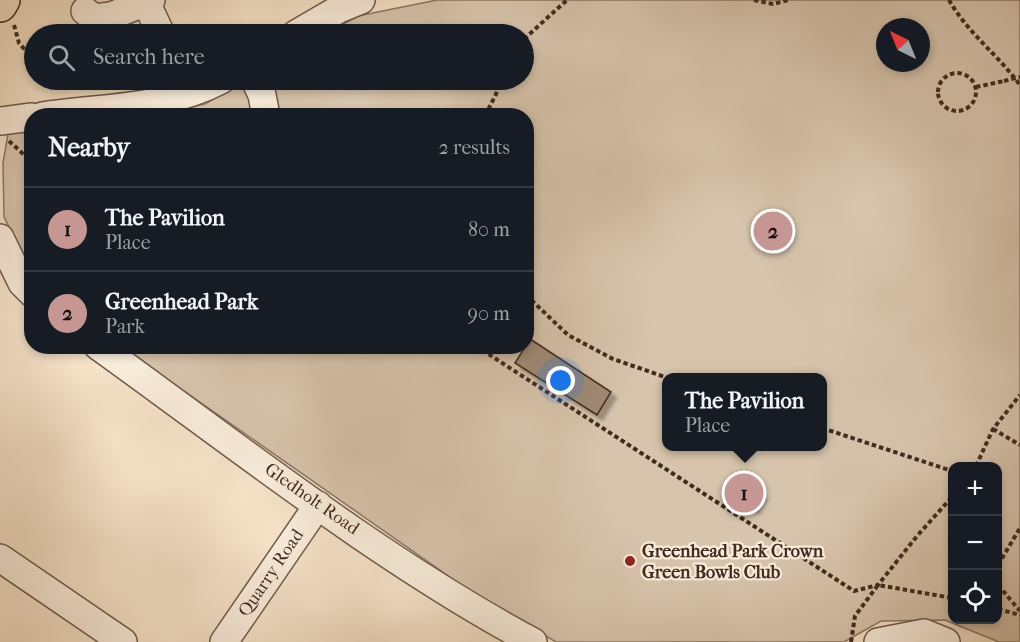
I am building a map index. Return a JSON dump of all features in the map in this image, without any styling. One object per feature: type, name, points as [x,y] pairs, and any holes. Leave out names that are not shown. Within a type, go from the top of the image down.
[{"type":"street","points":[[313,24],[339,9],[362,0]]},
{"type":"street","points":[[85,11],[94,18],[111,16],[148,1],[157,24]]},
{"type":"street","points":[[120,108],[140,106],[178,90]]},
{"type":"street","points":[[260,90],[264,108]]},
{"type":"street","points":[[4,130],[24,121]]},
{"type":"street","points":[[1,245],[24,285]]},
{"type":"street","name":"Gledholt Road","points":[[109,354],[318,505],[475,611],[533,642]]},
{"type":"street","name":"Quarry Road","points":[[224,642],[318,505]]},
{"type":"street","points":[[0,558],[123,642]]},
{"type":"street","points":[[878,642],[924,633],[946,642]]},
{"type":"path","points":[[534,28],[567,0]]},
{"type":"path","points":[[754,0],[773,4],[789,0]]},
{"type":"path","points":[[949,0],[958,17],[1005,64],[1020,85]]},
{"type":"path","points":[[5,8],[19,43],[24,49]]},
{"type":"path","points":[[952,74],[969,77],[976,87],[975,100],[966,110],[953,111],[942,104],[939,98],[939,85],[952,74]]},
{"type":"path","points":[[976,87],[1020,78]]},
{"type":"path","points":[[489,108],[498,90]]},
{"type":"path","points":[[4,130],[24,153]]},
{"type":"path","points":[[534,303],[568,335],[613,359],[662,376]]},
{"type":"path","points":[[488,354],[854,591],[878,585],[948,597]]},
{"type":"path","points":[[978,462],[993,429],[1020,395]]},
{"type":"path","points":[[993,429],[1020,445]]},
{"type":"path","points":[[827,430],[948,470]]},
{"type":"path","points":[[851,642],[855,616],[917,536],[948,501]]},
{"type":"path","points":[[1002,558],[1020,528]]},
{"type":"path","points":[[1002,590],[1020,611]]},
{"type":"path","points":[[1002,610],[1020,615]]},
{"type":"shaded area","points":[[437,0],[1020,0],[1020,642],[999,642],[955,624],[1002,624],[1002,462],[948,462],[948,621],[881,621],[844,642],[556,642],[467,589],[131,354],[534,354],[534,108],[185,108],[205,104],[230,90],[534,90],[534,24],[343,24],[358,16]]},
{"type":"shaded area","points":[[24,127],[24,256],[4,217],[3,163],[9,128]]},
{"type":"building","points":[[534,342],[611,392],[597,415],[515,363],[521,354],[534,354]]},
{"type":"building","points":[[736,478],[761,494],[753,508],[728,492]]},
{"type":"place","name":"Greenhead Park","points":[[773,231]]},
{"type":"place","name":"The Pavilion","points":[[744,493]]},
{"type":"place","name":"Greenhead Park Crown Green Bowls Club","points":[[630,561]]}]
